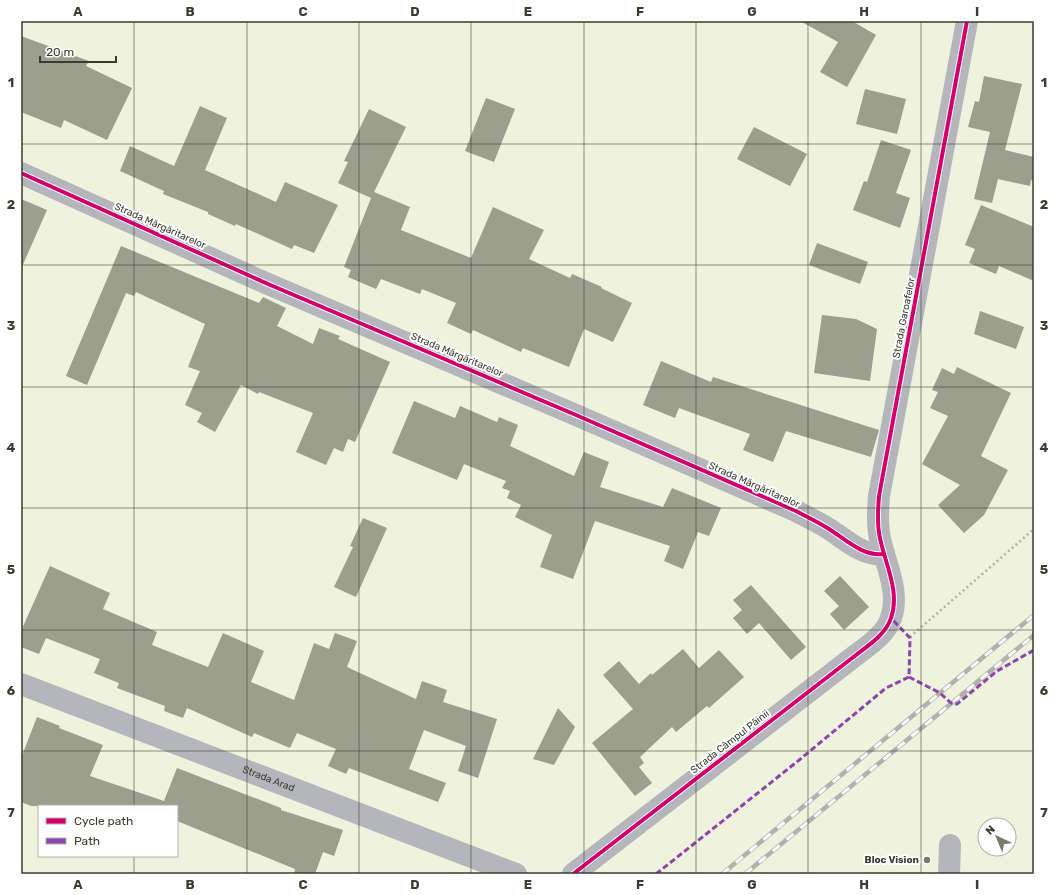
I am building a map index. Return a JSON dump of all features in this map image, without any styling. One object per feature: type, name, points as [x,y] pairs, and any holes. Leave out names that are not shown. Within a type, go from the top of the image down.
[{"type":"street","name":"Strada Garoafelor","points":[[891,618],[894,596],[890,574],[879,533],[877,512],[879,496],[967,21]]},
{"type":"street","name":"Strada Mărgăritarelor","points":[[21,173],[268,284],[576,415],[796,511],[827,528],[863,551],[877,555],[884,554]]},
{"type":"street","name":"Strada Câmpul Pâinii","points":[[573,874],[861,651],[878,637],[891,618]]},
{"type":"street","name":"Strada Arad","points":[[21,684],[516,874]]},
{"type":"street","points":[[949,874],[950,845]]},
{"type":"path","points":[[910,638],[1034,529]]},
{"type":"building","points":[[800,21],[852,21],[876,35],[847,87],[820,72],[838,42]]},
{"type":"building","points":[[21,36],[89,61],[86,66],[132,88],[107,140],[64,120],[61,128],[21,112]]},
{"type":"building","points":[[984,76],[1022,84],[1005,150],[1034,157],[1034,180],[1031,180],[1030,186],[998,179],[992,203],[974,199],[990,132],[968,127],[975,101],[979,102]]},
{"type":"building","points":[[865,89],[906,99],[897,134],[856,124]]},
{"type":"building","points":[[486,98],[515,109],[494,162],[465,151]]},
{"type":"building","points":[[200,106],[227,118],[205,170],[276,202],[285,182],[338,205],[314,253],[294,245],[292,249],[236,224],[235,226],[208,214],[208,212],[163,194],[164,191],[120,171],[130,146],[174,166]]},
{"type":"building","points":[[369,109],[406,127],[374,192],[410,207],[401,230],[471,258],[493,207],[544,230],[529,259],[570,278],[572,274],[602,287],[601,288],[632,303],[613,342],[584,329],[569,367],[523,348],[521,352],[473,330],[471,334],[447,323],[456,303],[422,289],[420,294],[381,279],[376,289],[348,277],[351,270],[344,267],[371,198],[338,183],[348,162],[344,161]]},
{"type":"building","points":[[754,127],[807,154],[790,186],[737,159]]},
{"type":"building","points":[[881,140],[911,150],[896,193],[910,198],[900,228],[853,210],[864,181],[867,182]]},
{"type":"building","points":[[21,199],[47,210],[21,269]]},
{"type":"building","points":[[981,205],[1034,227],[1034,281],[999,266],[996,274],[969,263],[975,249],[965,245]]},
{"type":"building","points":[[817,243],[868,262],[860,284],[809,265]]},
{"type":"building","points":[[121,246],[259,303],[263,297],[286,308],[277,326],[313,344],[319,328],[340,336],[338,339],[390,362],[355,442],[348,439],[343,452],[334,448],[326,465],[296,452],[313,413],[259,392],[258,394],[241,385],[215,432],[197,422],[202,413],[185,405],[200,371],[188,367],[205,324],[136,292],[134,296],[126,293],[87,385],[66,376]]},
{"type":"building","points":[[980,311],[1024,327],[1016,349],[974,334]]},
{"type":"building","points":[[822,315],[856,319],[877,329],[870,381],[814,373]]},
{"type":"building","points":[[661,361],[711,382],[713,377],[879,430],[871,457],[786,431],[773,462],[743,450],[750,434],[679,408],[675,418],[643,405]]},
{"type":"building","points":[[957,367],[1011,393],[981,456],[1008,470],[984,515],[964,533],[938,505],[960,485],[922,464],[948,416],[930,408],[938,392],[932,390],[942,368],[954,374]]},
{"type":"building","points":[[414,401],[455,418],[460,406],[497,422],[499,417],[518,425],[510,446],[574,476],[584,452],[609,462],[600,487],[663,507],[672,488],[721,508],[709,536],[698,532],[683,569],[664,561],[670,546],[595,521],[573,579],[540,567],[552,535],[515,517],[521,505],[507,498],[510,491],[502,488],[506,481],[464,464],[457,480],[392,453]]},
{"type":"building","points":[[363,518],[387,528],[356,597],[334,587],[353,547],[350,546]]},
{"type":"building","points":[[50,566],[110,593],[103,609],[157,632],[152,645],[208,667],[223,633],[264,651],[251,682],[294,700],[314,643],[329,649],[335,633],[357,641],[347,667],[416,699],[422,681],[447,690],[443,702],[497,719],[478,778],[458,771],[466,746],[424,730],[409,769],[446,783],[438,802],[349,768],[346,774],[328,766],[336,749],[297,733],[290,748],[254,733],[252,737],[187,708],[183,718],[164,711],[165,706],[117,688],[119,683],[94,673],[100,659],[46,638],[39,654],[21,647],[21,631]]},
{"type":"building","points":[[840,576],[869,607],[844,630],[830,614],[839,606],[824,591]]},
{"type":"building","points":[[751,585],[806,647],[791,660],[759,623],[747,634],[733,618],[742,610],[733,600]]},
{"type":"building","points":[[683,649],[699,668],[719,650],[744,677],[709,708],[707,706],[676,732],[672,727],[640,757],[644,763],[639,767],[652,783],[635,796],[592,743],[633,709],[603,675],[619,661],[639,684]]},
{"type":"building","points":[[558,708],[575,727],[554,765],[533,759]]},
{"type":"building","points":[[37,717],[60,726],[59,728],[103,745],[90,776],[164,801],[177,768],[281,808],[281,810],[343,830],[334,856],[323,852],[315,874],[294,874],[295,869],[178,821],[178,805],[31,806],[21,802],[21,758]]},
{"type":"railway","points":[[722,874],[1034,615]]},
{"type":"railway","points":[[745,874],[1034,635]]},
{"type":"marked path","points":[[656,874],[798,761],[886,688],[909,677],[910,638],[891,618]]},
{"type":"marked path","points":[[909,677],[940,693],[951,703],[957,704],[997,671],[1034,650]]},
{"type":"cycle path","points":[[573,874],[871,643],[889,624],[894,607],[894,597],[893,586],[879,533],[879,496],[967,21]]},
{"type":"cycle path","points":[[21,173],[268,284],[576,415],[796,511],[825,526],[862,550],[869,553],[884,554]]},
{"type":"place","name":"Bloc Vision","points":[[927,860]]}]
